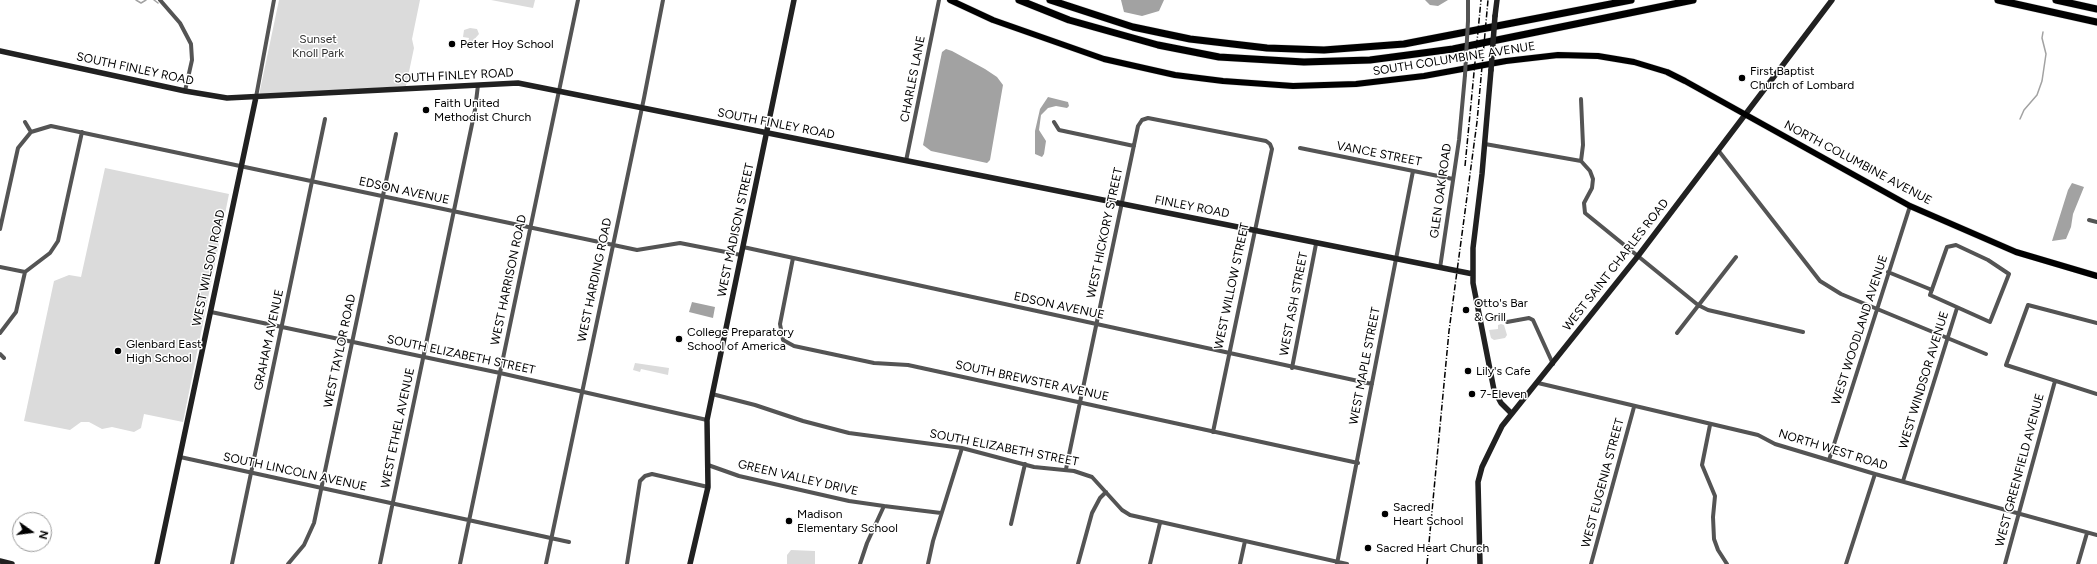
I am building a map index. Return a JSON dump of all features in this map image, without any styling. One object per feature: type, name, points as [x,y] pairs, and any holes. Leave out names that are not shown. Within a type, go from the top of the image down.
[{"type":"highway","points":[[1019,0],[1069,20],[1158,45],[1219,57],[1304,62],[1370,60],[1453,49],[1693,0]]},
{"type":"highway","points":[[1050,0],[1133,27],[1190,39],[1267,48],[1324,50],[1378,48],[1411,43],[1631,0]]},
{"type":"highway","points":[[1998,0],[2097,22]]},
{"type":"highway","points":[[2056,0],[2097,9]]},
{"type":"main road","name":"WEST MADISON STREET","points":[[708,487],[707,420],[794,0]]},
{"type":"main road","name":"SOUTH COLUMBINE AVENUE","points":[[950,0],[993,20],[1068,48],[1126,65],[1192,78],[1293,86],[1337,85],[1424,76],[1525,58],[1558,55],[1598,56],[1634,62],[1667,72],[1746,115]]},
{"type":"main road","points":[[1497,0],[1485,144],[1473,248],[1473,274],[1476,305],[1494,390],[1501,403],[1511,413]]},
{"type":"main road","name":"WEST SAINT CHARLES ROAD","points":[[1480,564],[1478,482],[1496,437],[1511,413],[1538,383],[1638,256],[1832,0]]},
{"type":"main road","name":"SOUTH FINLEY ROAD","points":[[0,51],[185,91],[227,98],[518,83],[906,161]]},
{"type":"main road","name":"WEST WILSON ROAD","points":[[157,564],[256,97]]},
{"type":"main road","name":"NORTH COLUMBINE AVENUE","points":[[1746,115],[1910,206],[2016,252],[2097,276]]},
{"type":"main road","name":"FINLEY ROAD","points":[[906,161],[1440,269],[1473,274]]},
{"type":"main road","points":[[690,564],[708,487]]},
{"type":"main road","points":[[0,561],[12,564]]},
{"type":"street","points":[[160,0],[180,23],[191,44],[192,60],[185,91]]},
{"type":"street","name":"WEST WILSON ROAD","points":[[256,97],[274,0]]},
{"type":"street","name":"WEST HARRISON ROAD","points":[[460,564],[578,0]]},
{"type":"street","name":"WEST HARDING ROAD","points":[[546,564],[642,108],[663,0]]},
{"type":"street","name":"CHARLES LANE","points":[[906,161],[939,0]]},
{"type":"street","name":"GLEN OAK ROAD","points":[[1440,269],[1461,116],[1465,75],[1468,0]]},
{"type":"street","name":"WEST ETHEL AVENUE","points":[[380,564],[454,212],[478,85]]},
{"type":"street","points":[[1581,99],[1583,145],[1581,161]]},
{"type":"street","name":"WEST WILLOW STREET","points":[[1142,120],[1148,118],[1266,141],[1271,146],[1272,154],[1254,231],[1213,432]]},
{"type":"street","name":"GRAHAM AVENUE","points":[[232,564],[325,119]]},
{"type":"street","name":"WEST HICKORY STREET","points":[[1066,469],[1138,126],[1142,120]]},
{"type":"street","points":[[0,229],[15,155],[19,144],[31,132],[25,122]]},
{"type":"street","points":[[1054,122],[1059,130],[1134,146]]},
{"type":"street","name":"EDSON AVENUE","points":[[31,132],[45,127],[63,128],[613,246],[642,250],[680,243],[741,255]]},
{"type":"street","points":[[0,333],[16,312],[25,272],[50,253],[58,241],[82,132]]},
{"type":"street","name":"WEST TAYLOR ROAD","points":[[288,564],[304,545],[312,530],[396,134]]},
{"type":"street","points":[[1485,144],[1581,161],[1590,171],[1593,179],[1592,188],[1584,203],[1586,213],[1698,305],[1708,310],[1803,332]]},
{"type":"street","name":"VANCE STREET","points":[[1300,148],[1453,179]]},
{"type":"street","points":[[1718,150],[1816,278],[1834,290],[1986,354]]},
{"type":"street","name":"WEST MAPLE STREET","points":[[1337,563],[1358,463],[1395,260],[1413,171]]},
{"type":"street","name":"WEST WOODLAND AVENUE","points":[[1829,460],[1910,206]]},
{"type":"street","points":[[2089,220],[2097,222]]},
{"type":"street","name":"WEST ASH STREET","points":[[1292,368],[1316,244]]},
{"type":"street","points":[[1956,245],[1988,260],[2009,274],[1990,322],[1930,295],[1932,290],[1948,247],[1956,245]]},
{"type":"street","name":"EDSON AVENUE","points":[[743,247],[1292,368],[1372,384]]},
{"type":"street","points":[[1677,333],[1736,257]]},
{"type":"street","name":"SOUTH BREWSTER AVENUE","points":[[793,258],[780,324],[783,340],[792,345],[874,363],[908,365],[1358,463]]},
{"type":"street","points":[[0,266],[25,272]]},
{"type":"street","points":[[1888,272],[1932,290]]},
{"type":"street","points":[[2097,323],[2028,305],[2006,365],[2097,394]]},
{"type":"street","name":"WEST WINDSOR AVENUE","points":[[1903,481],[1957,308]]},
{"type":"street","name":"SOUTH ELIZABETH STREET","points":[[211,312],[500,373],[707,420]]},
{"type":"street","points":[[1507,322],[1529,318],[1533,320],[1553,364]]},
{"type":"street","points":[[0,354],[4,358]]},
{"type":"street","name":"WEST GREENFIELD AVENUE","points":[[2004,564],[2055,381]]},
{"type":"street","name":"NORTH WEST ROAD","points":[[1538,383],[1710,425],[1758,435],[1775,444],[1875,474],[2097,535]]},
{"type":"street","name":"SOUTH ELIZABETH STREET","points":[[712,394],[849,433],[962,448],[1053,470],[1066,469],[1092,477],[1126,513],[1160,523],[1347,564]]},
{"type":"street","name":"WEST EUGENIA STREET","points":[[1591,564],[1634,407]]},
{"type":"street","points":[[1710,425],[1702,465],[1715,496],[1712,516],[1714,539],[1726,564]]},
{"type":"street","points":[[928,564],[941,513],[962,448]]},
{"type":"street","name":"SOUTH LINCOLN AVENUE","points":[[180,457],[570,542]]},
{"type":"street","points":[[1011,524],[1025,464]]},
{"type":"street","name":"GREEN VALLEY DRIVE","points":[[708,465],[739,476],[850,501],[941,513]]},
{"type":"street","points":[[627,564],[640,481],[646,475],[652,474],[708,487]]},
{"type":"street","points":[[1846,564],[1875,474]]},
{"type":"street","points":[[1078,564],[1092,513],[1100,498],[1106,492]]},
{"type":"street","points":[[860,564],[867,543],[884,506]]},
{"type":"street","points":[[1150,564],[1160,523]]},
{"type":"street","points":[[2078,564],[2086,532]]},
{"type":"street","points":[[1240,564],[1245,541]]},
{"type":"green space","name":"Sunset Knoll Park","points":[[279,0],[420,0],[412,39],[414,48],[406,86],[259,95]]},
{"type":"green space","points":[[491,0],[535,0],[533,8]]},
{"type":"green space","points":[[470,28],[477,29],[479,34],[472,42],[472,47],[462,47],[463,41],[468,42],[469,38],[463,37],[464,30]]},
{"type":"green space","name":"Glenbard East High School","points":[[105,168],[229,194],[183,422],[144,414],[141,428],[134,432],[112,427],[102,429],[89,422],[81,422],[70,430],[24,421],[54,281],[69,275],[81,277]]},
{"type":"green space","points":[[1498,325],[1504,325],[1507,335],[1505,338],[1494,340],[1491,338],[1489,330],[1498,329]]},
{"type":"green space","points":[[635,363],[669,368],[668,375],[641,369],[640,372],[633,370]]},
{"type":"green space","points":[[791,550],[815,551],[815,564],[787,564],[787,555]]},
{"type":"shaded area","points":[[1121,0],[1164,0],[1159,11],[1142,16],[1124,12]]},
{"type":"shaded area","points":[[1425,0],[1448,0],[1438,6],[1430,5]]},
{"type":"shaded area","points":[[946,49],[985,69],[997,77],[1003,85],[990,160],[987,163],[931,151],[923,145],[942,52]]},
{"type":"shaded area","points":[[1048,97],[1068,102],[1069,106],[1067,108],[1056,106],[1048,108],[1041,115],[1039,130],[1046,141],[1044,154],[1042,157],[1035,154],[1035,131],[1040,109]]},
{"type":"shaded area","points":[[2072,183],[2084,187],[2073,214],[2071,227],[2066,239],[2052,241],[2068,190]]},
{"type":"shaded area","points":[[692,302],[715,307],[713,318],[689,312]]},
{"type":"waterway","points":[[136,0],[141,3],[146,0]]},
{"type":"waterway","points":[[154,0],[158,3]]},
{"type":"waterway","points":[[2020,119],[2024,110],[2037,95],[2042,81],[2046,54],[2042,38],[2043,32]]},
{"type":"railway","points":[[1465,166],[1481,0]]},
{"type":"railway","points":[[1427,564],[1449,331],[1477,122],[1488,0]]},
{"type":"place","name":"Peter Hoy School","points":[[452,44]]},
{"type":"place","name":"First Baptist Church of Lombard","points":[[1742,78]]},
{"type":"place","name":"Faith United Methodist Church","points":[[426,110]]},
{"type":"place","name":"Otto's Bar & Grill","points":[[1466,310]]},
{"type":"place","name":"College Preparatory School of America","points":[[679,339]]},
{"type":"place","name":"Glenbard East High School","points":[[118,351]]},
{"type":"place","name":"Lily's Cafe","points":[[1468,371]]},
{"type":"place","name":"7-Eleven","points":[[1472,394]]},
{"type":"place","name":"Sacred Heart School","points":[[1385,514]]},
{"type":"place","name":"Madison Elementary School","points":[[789,521]]},
{"type":"place","name":"Sacred Heart Church","points":[[1368,548]]}]
